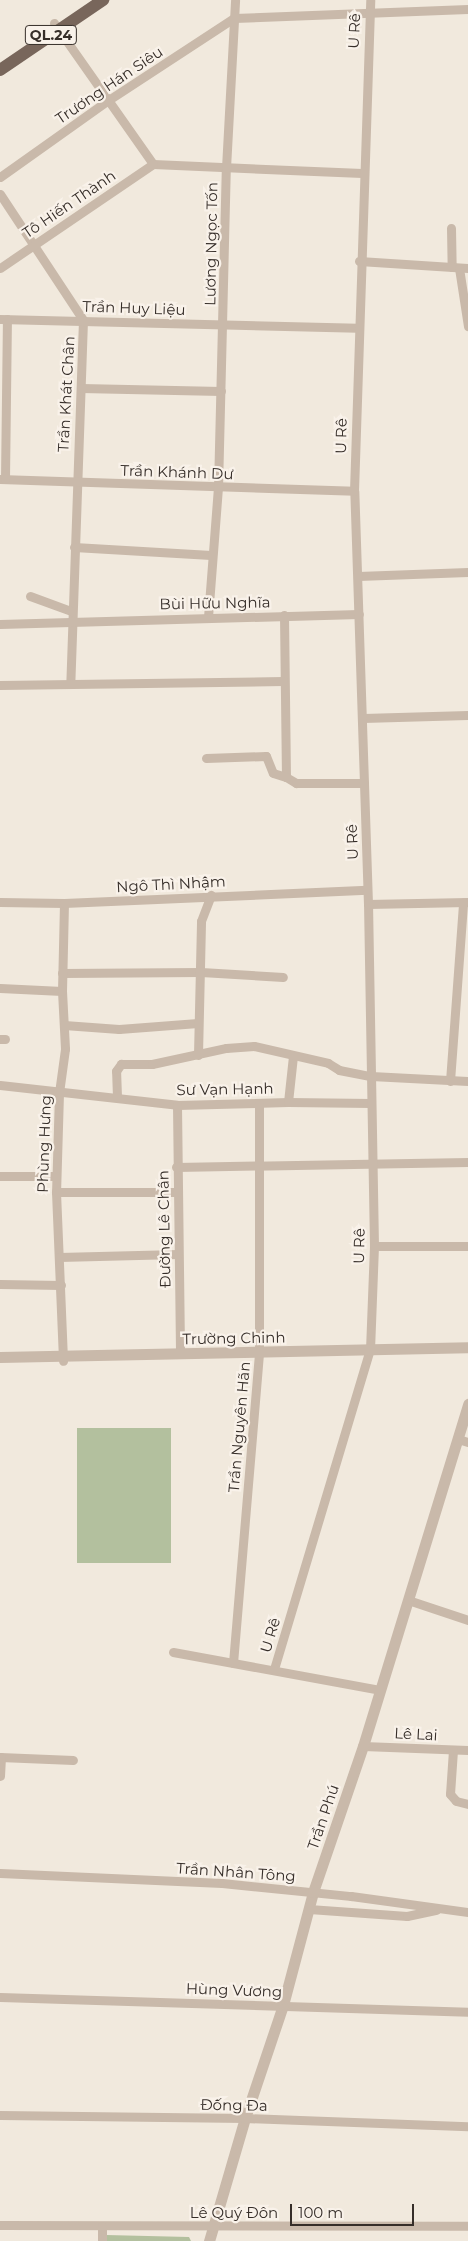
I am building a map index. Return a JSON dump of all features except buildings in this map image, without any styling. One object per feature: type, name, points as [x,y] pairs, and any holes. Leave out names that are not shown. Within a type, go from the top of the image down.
[{"type":"main road","name":"QL.24","points":[[0,70],[88,0]]},
{"type":"main road","name":"QL.24","points":[[0,60],[103,0]]},
{"type":"street","name":"Lương Ngọc Tốn","points":[[208,617],[211,555],[218,488],[224,324],[226,168],[235,0]]},
{"type":"street","name":"U Rê","points":[[274,1669],[369,1353],[374,1246],[368,904],[360,614],[354,491],[359,261],[370,0]]},
{"type":"street","points":[[234,18],[468,9]]},
{"type":"street","name":"Trương Hán Siêu","points":[[0,176],[107,101],[234,18]]},
{"type":"street","points":[[57,26],[107,101],[154,164],[362,173]]},
{"type":"street","name":"Tô Hiến Thành","points":[[0,268],[154,164]]},
{"type":"street","name":"Trần Khát Chân","points":[[0,194],[83,320],[70,684]]},
{"type":"street","points":[[452,228],[468,326]]},
{"type":"street","points":[[359,261],[460,268]]},
{"type":"street","points":[[2,479],[4,319]]},
{"type":"street","name":"Trần Huy Liệu","points":[[4,319],[357,328]]},
{"type":"street","points":[[81,388],[221,391]]},
{"type":"street","name":"Trần Khánh Dư","points":[[2,479],[218,488],[354,491]]},
{"type":"street","points":[[74,547],[211,555]]},
{"type":"street","points":[[358,576],[468,572]]},
{"type":"street","points":[[30,596],[71,615]]},
{"type":"street","name":"Bùi Hữu Nghĩa","points":[[0,624],[71,615],[208,617],[360,614]]},
{"type":"street","points":[[284,616],[283,681],[286,777]]},
{"type":"street","points":[[0,685],[283,681]]},
{"type":"street","points":[[363,718],[468,715]]},
{"type":"street","points":[[206,758],[266,756],[273,773],[286,777],[296,783],[364,783]]},
{"type":"street","name":"Ngô Thì Nhậm","points":[[0,902],[64,903],[211,895],[367,890]]},
{"type":"street","points":[[198,1055],[201,921],[211,895]]},
{"type":"street","points":[[368,904],[465,902],[450,1081]]},
{"type":"street","points":[[0,988],[62,991],[64,903]]},
{"type":"street","points":[[62,973],[201,972],[283,976]]},
{"type":"street","name":"Phùng Hưng","points":[[62,991],[65,1049],[59,1093],[56,1192],[63,1359]]},
{"type":"street","points":[[64,1025],[119,1028],[198,1023]]},
{"type":"street","name":"Sư Vạn Hạnh","points":[[117,1097],[116,1070],[121,1064],[152,1064],[226,1048],[254,1046],[371,1076],[468,1081]]},
{"type":"street","name":"Sư Vạn Hạnh","points":[[0,1086],[117,1097],[177,1105],[288,1102],[293,1056]]},
{"type":"street","points":[[288,1102],[371,1103]]},
{"type":"street","name":"Trần Nguyên Hãn","points":[[233,1663],[259,1356],[259,1104]]},
{"type":"street","name":"Đường Lê Chân","points":[[177,1105],[176,1166],[180,1354]]},
{"type":"street","points":[[176,1166],[468,1162]]},
{"type":"street","points":[[0,1176],[56,1176]]},
{"type":"street","points":[[56,1192],[177,1192]]},
{"type":"street","points":[[374,1246],[468,1246]]},
{"type":"street","points":[[59,1257],[178,1254]]},
{"type":"street","points":[[0,1284],[61,1285]]},
{"type":"street","name":"Trường Chinh","points":[[0,1357],[63,1359],[259,1356],[369,1353],[468,1347]]},
{"type":"street","name":"Trường Chinh","points":[[369,1353],[468,1354]]},
{"type":"street","name":"Trường Chinh","points":[[0,1362],[180,1354],[259,1356]]},
{"type":"street","name":"Trần Phú","points":[[209,2241],[245,2118],[282,2005],[313,1892],[363,1746],[408,1600],[463,1440],[468,1404]]},
{"type":"street","points":[[408,1600],[468,1620]]},
{"type":"street","points":[[173,1652],[274,1669],[380,1690]]},
{"type":"street","name":"Lê Lai","points":[[363,1746],[468,1750]]},
{"type":"street","points":[[454,1750],[450,1794],[456,1801],[468,1804]]},
{"type":"street","points":[[0,1776],[0,1757],[73,1760]]},
{"type":"street","name":"Trần Nhân Tông","points":[[0,1873],[222,1884],[313,1892],[418,1904],[436,1910],[468,1912]]},
{"type":"street","points":[[309,1909],[408,1916],[436,1910]]},
{"type":"street","name":"Hùng Vương","points":[[0,1997],[468,2012]]},
{"type":"street","name":"Đống Đa","points":[[0,2115],[245,2118],[468,2126]]},
{"type":"street","name":"Lê Quý Đôn","points":[[0,2225],[214,2228],[468,2226]]},
{"type":"street","points":[[102,2226],[102,2241]]},
{"type":"green space","points":[[77,1428],[171,1428],[171,1563],[77,1563]]},
{"type":"green space","points":[[106,2235],[189,2237],[191,2241],[106,2241]]}]
